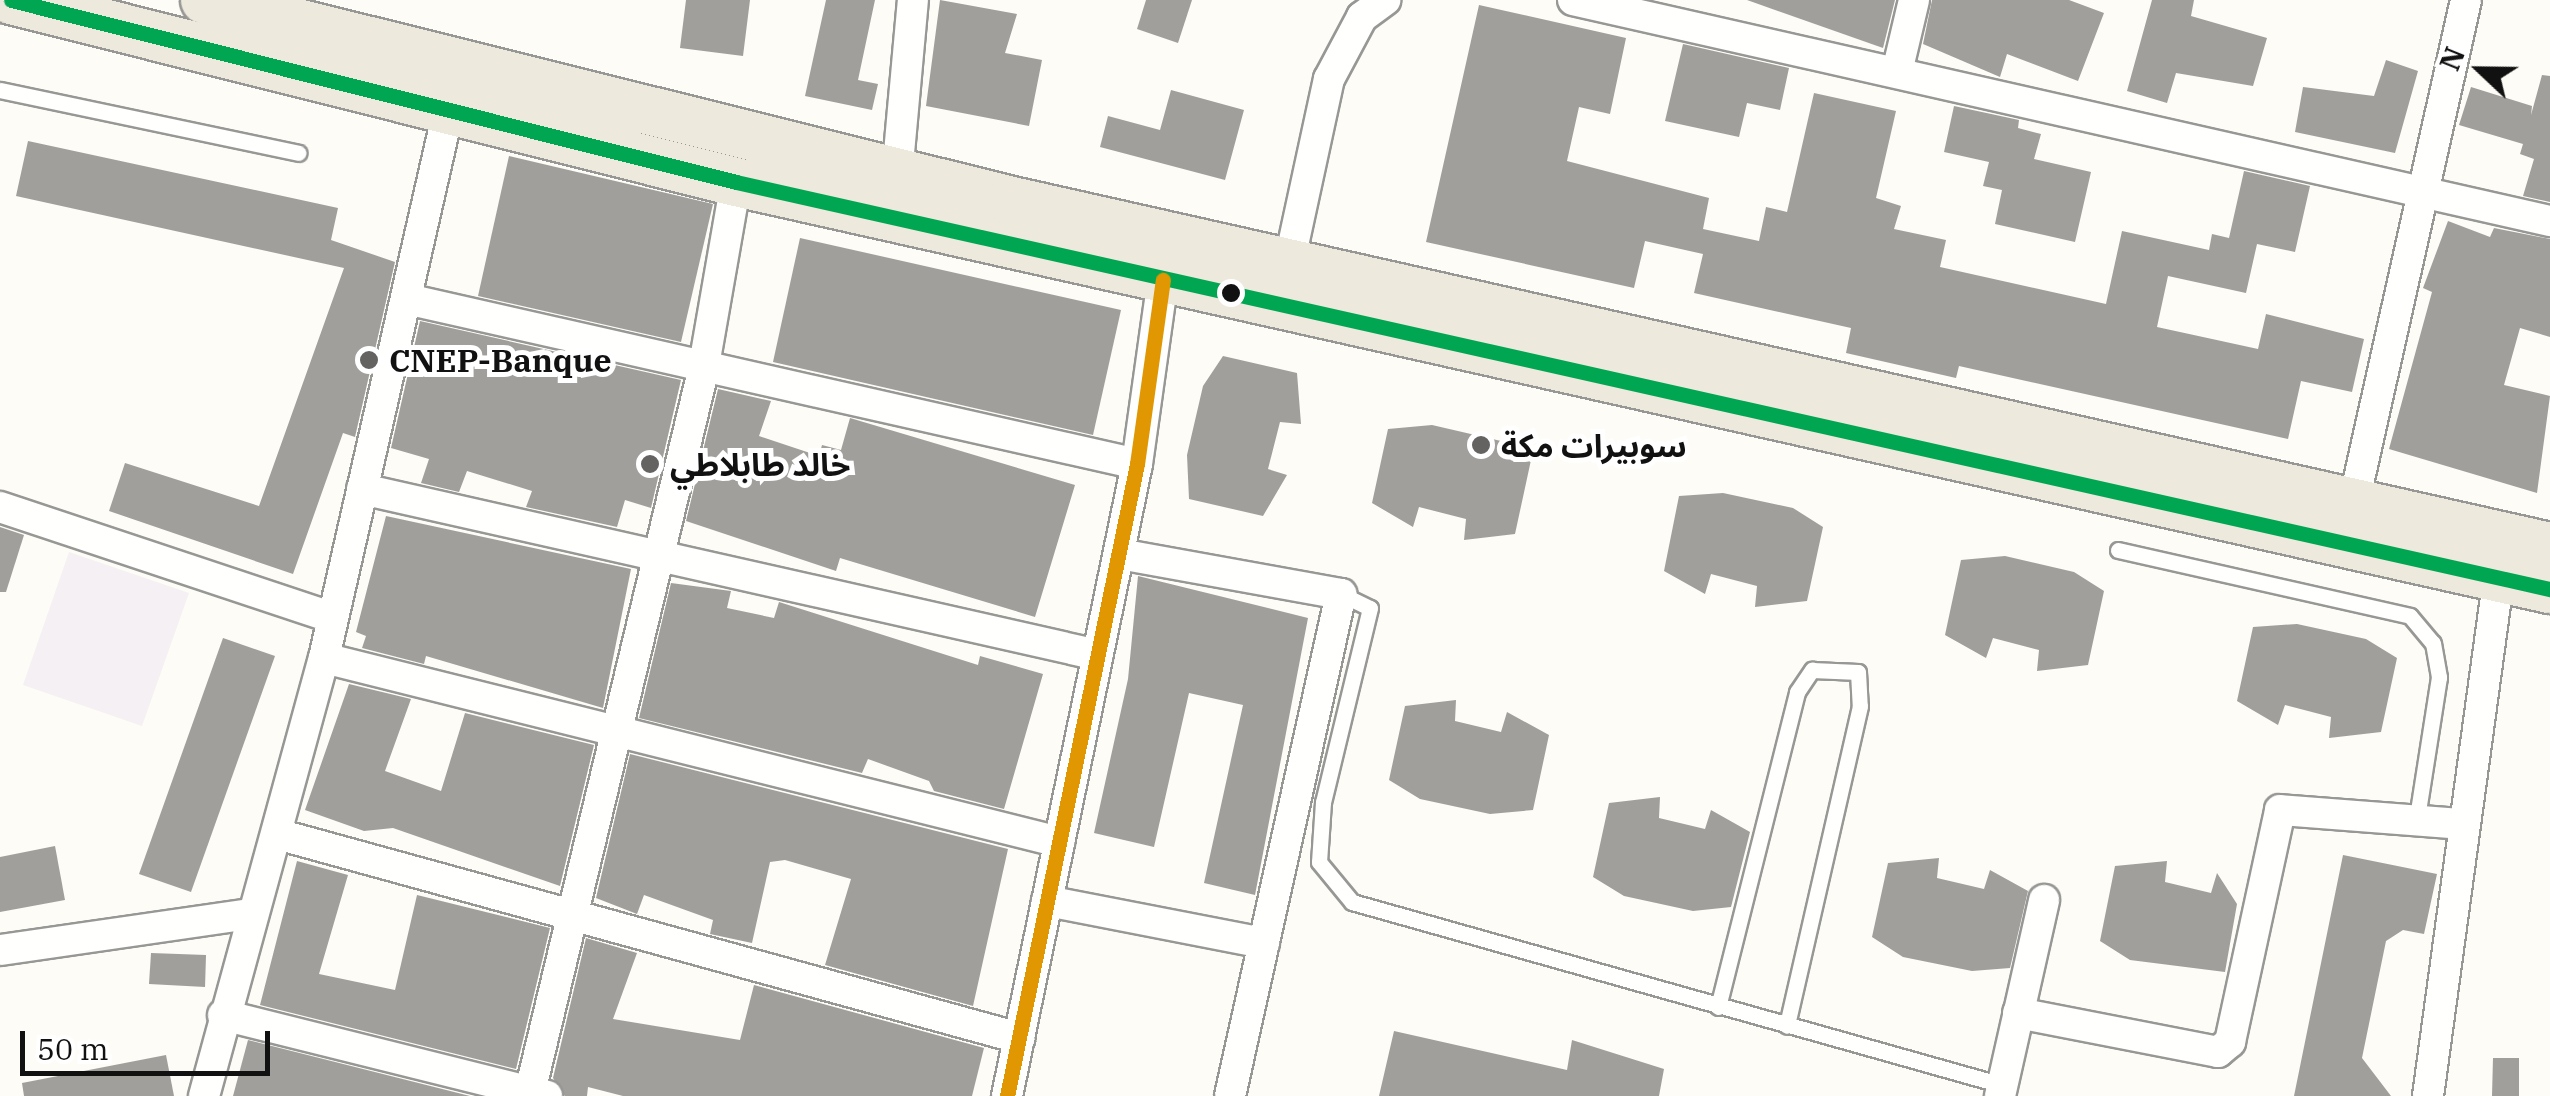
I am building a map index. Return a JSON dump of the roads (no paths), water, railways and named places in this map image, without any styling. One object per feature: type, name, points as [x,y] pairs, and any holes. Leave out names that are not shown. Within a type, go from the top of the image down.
[{"type":"main road","points":[[11,0],[736,182],[1163,280],[2502,558],[2550,547]]},
{"type":"main road","points":[[205,0],[895,169],[2353,506],[2502,558],[2550,589]]},
{"type":"street","points":[[896,216],[895,169],[913,0]]},
{"type":"street","points":[[1290,259],[1329,78],[1362,18],[1385,0]]},
{"type":"street","points":[[1573,0],[1625,6],[2550,221]]},
{"type":"street","points":[[1897,72],[1914,0]]},
{"type":"street","points":[[2353,506],[2466,0]]},
{"type":"street","points":[[204,1096],[250,914],[277,834],[324,658],[328,616],[411,300],[449,108]]},
{"type":"street","points":[[224,1015],[535,1094],[703,371],[736,182]]},
{"type":"street","points":[[1007,1096],[1137,464],[1163,280]]},
{"type":"street","points":[[411,300],[703,371],[1137,464]]},
{"type":"street","points":[[362,489],[1098,655]]},
{"type":"street","points":[[0,507],[328,616]]},
{"type":"street","points":[[1118,554],[1341,594],[1230,1096]]},
{"type":"street","points":[[2428,1096],[2460,824],[2502,558]]},
{"type":"street","points":[[324,658],[1059,842]]},
{"type":"street","points":[[2018,1013],[2218,1052],[2230,1042],[2280,810],[2460,824]]},
{"type":"street","points":[[277,834],[575,912],[1019,1038]]},
{"type":"street","points":[[2001,1091],[2044,900]]},
{"type":"street","points":[[1047,901],[1264,944]]},
{"type":"street","points":[[0,950],[250,914]]},
{"type":"lane","points":[[0,90],[298,153]]},
{"type":"lane","points":[[2118,550],[2410,616],[2432,643],[2439,676],[2417,818]]},
{"type":"lane","points":[[1341,594],[1370,608],[1323,802],[1319,862],[1352,902],[2001,1091]]},
{"type":"lane","points":[[1718,1007],[1797,692],[1812,670],[1858,672],[1860,706],[1788,1026]]},
{"type":"place","name":"CNEP-Banque","points":[[369,360]]},
{"type":"place","name":"سوبيرات مكة","points":[[1481,445]]},
{"type":"place","name":"خالد طابلاطي","points":[[650,464]]}]
